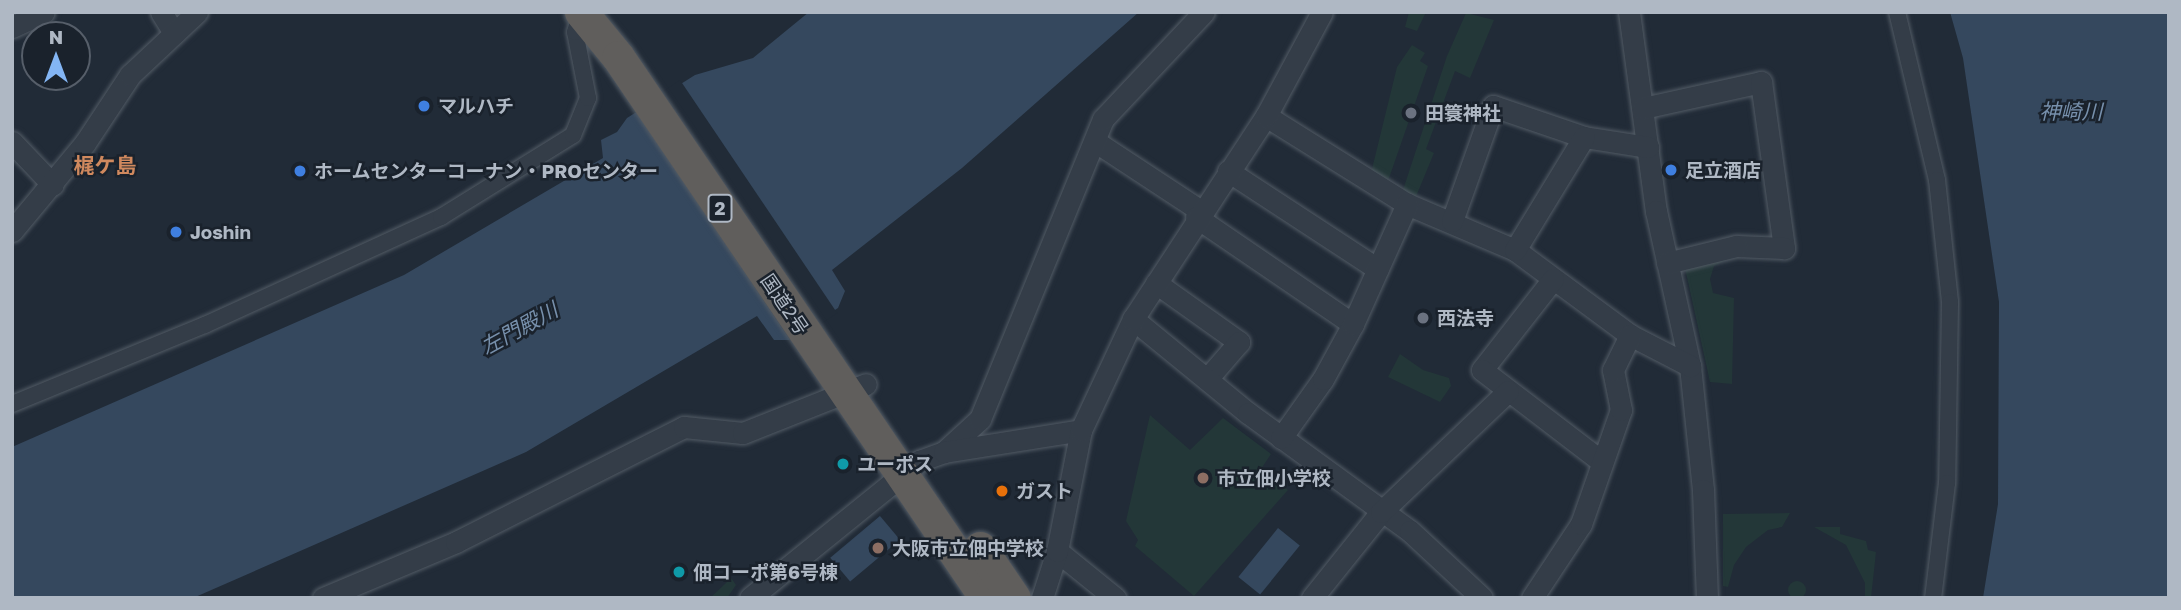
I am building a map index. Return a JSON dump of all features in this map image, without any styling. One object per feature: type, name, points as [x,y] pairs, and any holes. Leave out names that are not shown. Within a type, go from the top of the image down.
[{"type":"highway","name":"国道2号","points":[[581,12],[627,51]]},
{"type":"highway","name":"国道2号","points":[[610,12],[627,51],[857,390],[922,462],[1014,598]]},
{"type":"highway","name":"国道2号","points":[[922,462],[986,598]]},
{"type":"street","points":[[161,12],[174,33]]},
{"type":"street","points":[[12,231],[53,185],[130,75],[197,12]]},
{"type":"street","points":[[12,404],[205,325],[441,217],[573,135],[588,98],[575,32],[581,12]]},
{"type":"street","points":[[750,598],[980,419],[1096,142],[1103,119],[1204,12]]},
{"type":"street","points":[[1042,598],[1057,551],[1081,430],[1133,319],[1199,214],[1266,116],[1322,12]]},
{"type":"street","points":[[1629,12],[1667,263],[1690,366],[1703,490],[1707,598]]},
{"type":"street","points":[[1896,12],[1937,180],[1951,302],[1947,483],[1933,598]]},
{"type":"street","points":[[12,27],[35,14]]},
{"type":"street","points":[[1643,108],[1761,82],[1784,248],[1736,246],[1667,263]]},
{"type":"street","points":[[1452,221],[1493,106],[1584,137],[1648,147]]},
{"type":"street","points":[[1266,116],[1407,204],[1515,250],[1630,335],[1690,366]]},
{"type":"street","points":[[1515,250],[1584,137]]},
{"type":"street","points":[[12,142],[53,185]]},
{"type":"street","points":[[1096,142],[1353,324]]},
{"type":"street","points":[[1228,172],[1378,269]]},
{"type":"street","points":[[1281,438],[1323,379],[1353,324],[1407,204]]},
{"type":"street","points":[[1553,279],[1482,370],[1601,461]]},
{"type":"street","points":[[1156,283],[1239,342],[1207,380]]},
{"type":"street","points":[[1133,319],[1281,438],[1410,531],[1482,598]]},
{"type":"street","points":[[1532,598],[1581,524],[1621,410],[1614,370],[1630,335]]},
{"type":"street","points":[[323,598],[456,542],[684,427],[743,433],[857,390]]},
{"type":"street","points":[[1312,598],[1381,512],[1508,391]]},
{"type":"street","points":[[922,462],[1081,430]]},
{"type":"street","points":[[1057,551],[1115,598]]},
{"type":"green space","points":[[1409,12],[1426,12],[1417,31],[1405,27]]},
{"type":"green space","points":[[1466,13],[1494,20],[1470,78],[1455,71],[1426,149],[1434,153],[1415,199],[1402,193],[1447,56]]},
{"type":"green space","points":[[1412,45],[1425,53],[1420,61],[1428,66],[1388,181],[1371,173],[1397,67]]},
{"type":"green space","points":[[1732,257],[1714,266],[1710,279],[1713,293],[1734,298],[1732,384],[1710,382],[1685,268]]},
{"type":"green space","points":[[1400,354],[1423,370],[1449,378],[1451,386],[1440,402],[1388,377]]},
{"type":"green space","points":[[1150,415],[1190,450],[1223,418],[1271,454],[1261,469],[1288,490],[1194,596],[1135,546],[1138,540],[1126,521]]},
{"type":"green space","points":[[1790,513],[1782,527],[1768,530],[1746,547],[1734,565],[1728,587],[1723,586],[1723,514]]},
{"type":"green space","points":[[1814,527],[1840,527],[1840,534],[1866,541],[1868,550],[1876,552],[1871,598],[1865,598],[1865,583],[1846,545]]},
{"type":"green space","points":[[727,572],[736,585],[727,598],[710,598],[727,582],[723,576]]},
{"type":"green space","points":[[1793,581],[1801,581],[1806,590],[1804,597],[1793,599],[1788,594],[1788,586]]},
{"type":"water","name":"左門殿川","points":[[809,12],[1139,12],[962,168],[832,270],[845,291],[838,308],[789,340],[774,340],[757,316],[526,452],[193,598],[12,598],[12,447],[404,275],[603,158],[601,140],[617,132],[627,118],[695,75],[753,58]]},
{"type":"water","name":"神崎川","points":[[1950,12],[2169,12],[2169,598],[1983,598],[1998,504],[1999,302],[1963,58]]},
{"type":"water","points":[[880,516],[900,540],[850,582],[830,558]]},
{"type":"water","points":[[1278,528],[1300,546],[1260,595],[1238,577]]},
{"type":"pier","points":[[680,80],[837,313],[792,343],[635,110]]},
{"type":"place","name":"マルハチ","points":[[424,106]]},
{"type":"place","name":"田簑神社","points":[[1411,113]]},
{"type":"place","name":"足立酒店","points":[[1671,170]]},
{"type":"place","name":"ホームセンターコーナン・PROセンター","points":[[300,171]]},
{"type":"place","name":"Joshin","points":[[176,232]]},
{"type":"place","name":"西法寺","points":[[1423,318]]},
{"type":"place","name":"ユーポス","points":[[843,464]]},
{"type":"place","name":"市立佃小学校","points":[[1203,478]]},
{"type":"place","name":"ガスト","points":[[1002,491]]},
{"type":"place","name":"大阪市立佃中学校","points":[[878,548]]},
{"type":"place","name":"佃コーポ第6号棟","points":[[679,572]]},
{"type":"district","name":"梶ケ島","points":[[105,165]]}]
